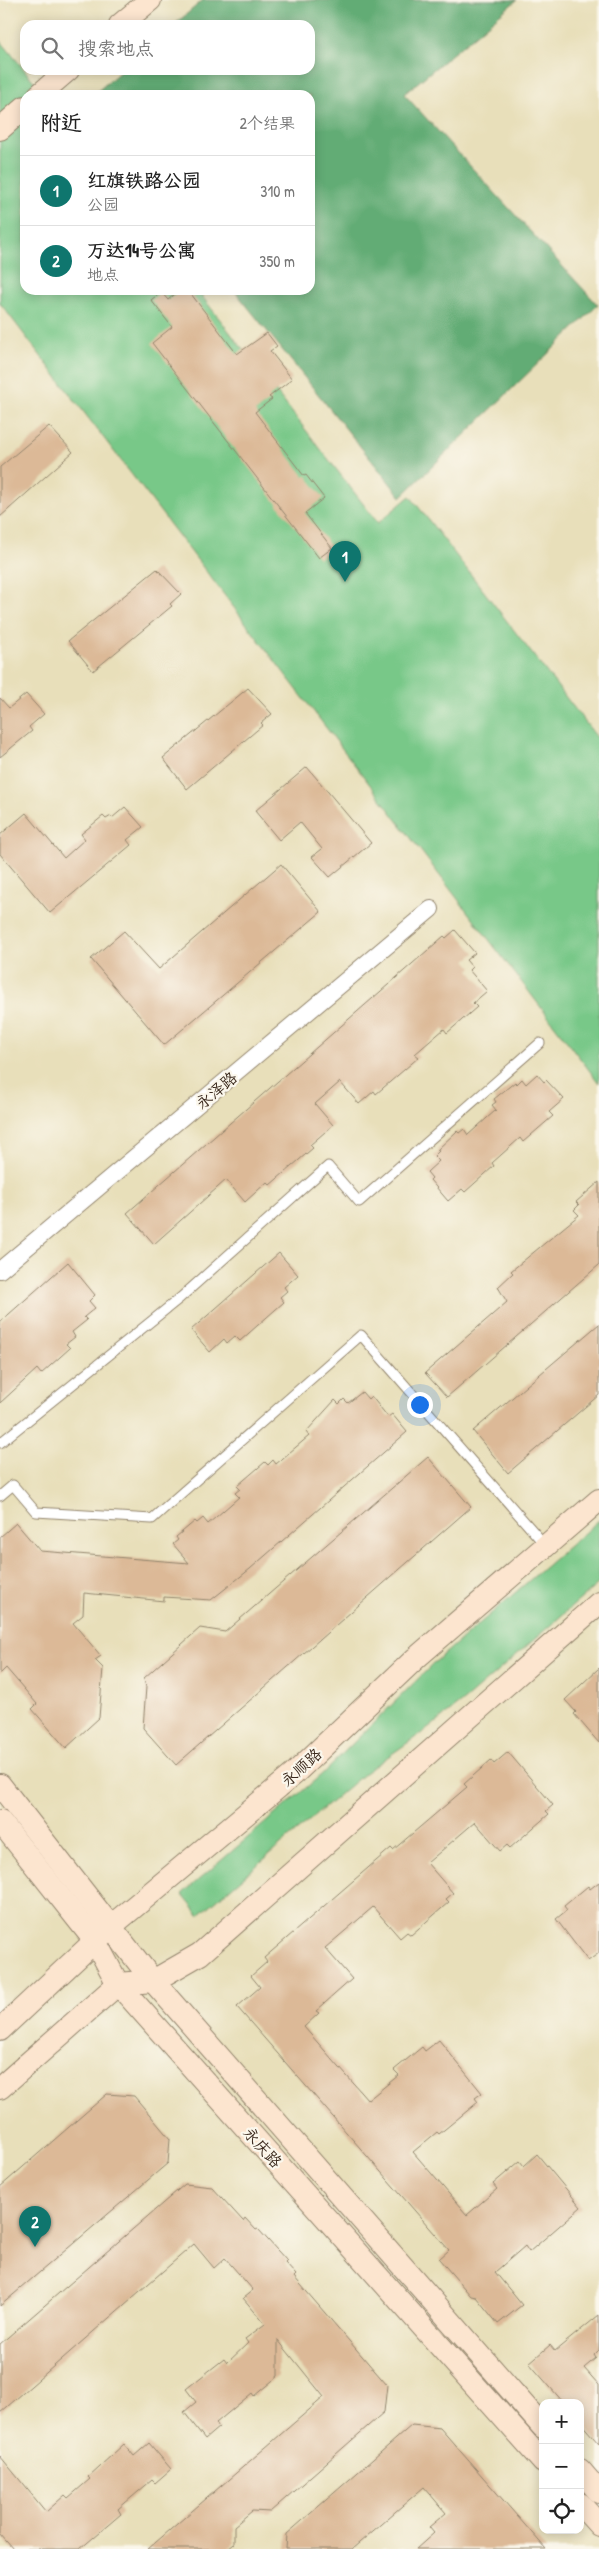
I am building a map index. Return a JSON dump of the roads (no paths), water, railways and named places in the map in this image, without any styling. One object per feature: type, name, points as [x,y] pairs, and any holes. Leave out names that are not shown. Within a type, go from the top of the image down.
[{"type":"street","points":[[126,20],[150,0]]},
{"type":"street","points":[[45,90],[62,75]]},
{"type":"street","points":[[0,129],[20,111]]},
{"type":"street","name":"永泽路","points":[[0,1270],[431,909]]},
{"type":"street","name":"永顺路","points":[[0,2030],[103,1934],[294,1774],[416,1658],[599,1500]]},
{"type":"street","points":[[0,2088],[118,1984],[153,1981],[200,1954],[599,1603]]},
{"type":"street","name":"永庆路","points":[[0,1785],[103,1934],[118,1984],[539,2458]]},
{"type":"street","name":"永庆路","points":[[0,1820],[103,1934],[153,1981],[539,2422]]},
{"type":"street","points":[[584,2475],[599,2492]]},
{"type":"street","points":[[584,2509],[599,2526]]},
{"type":"lane","points":[[0,1443],[180,1298],[328,1166],[359,1202],[540,1043]]},
{"type":"lane","points":[[0,1496],[13,1485],[36,1512],[152,1519],[361,1335],[546,1546]]},
{"type":"place","name":"红旗铁路公园","points":[[345,582]]},
{"type":"place","name":"万达14号公寓","points":[[35,2247]]}]
